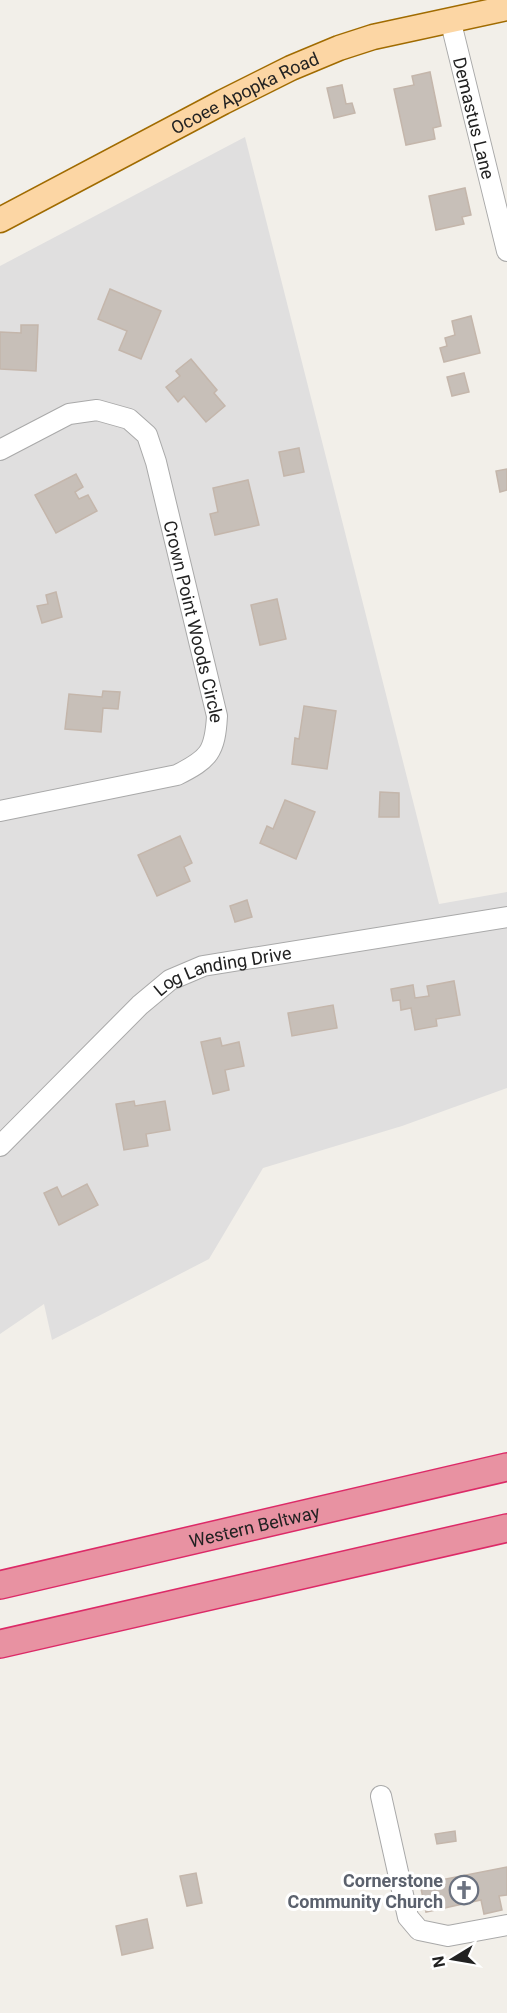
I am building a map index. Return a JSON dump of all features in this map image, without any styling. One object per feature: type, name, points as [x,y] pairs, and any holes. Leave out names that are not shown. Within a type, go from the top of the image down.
[{"type":"highway","name":"Western Beltway","points":[[0,1585],[507,1467]]},
{"type":"highway","points":[[0,1644],[507,1528]]},
{"type":"main road","name":"Ocoee Apopka Road","points":[[0,220],[291,68],[373,37],[507,8]]},
{"type":"street","name":"Demastus Lane","points":[[450,19],[507,251]]},
{"type":"street","name":"Crown Point Woods Circle","points":[[0,450],[69,414],[97,410],[129,419],[147,435],[156,462],[217,716],[216,739],[201,763],[177,775],[0,811]]},
{"type":"street","name":"Log Landing Drive","points":[[0,1146],[141,1005],[170,980],[203,966],[507,917]]},
{"type":"street","points":[[381,1796],[408,1917],[419,1930],[448,1935],[507,1925]]},
{"type":"shaded area","points":[[245,137],[439,904],[507,892],[507,1088],[402,1126],[263,1168],[209,1259],[52,1340],[44,1304],[0,1334],[0,266]]},
{"type":"building","points":[[430,72],[441,126],[433,128],[435,139],[406,145],[394,89],[414,85],[412,76]]},
{"type":"building","points":[[342,85],[346,104],[352,103],[355,113],[334,118],[327,88]]},
{"type":"building","points":[[465,188],[471,215],[462,217],[464,224],[436,230],[429,196]]},
{"type":"building","points":[[110,289],[161,311],[141,359],[119,350],[127,331],[98,319]]},
{"type":"building","points":[[471,316],[480,353],[444,362],[440,348],[447,346],[445,338],[455,335],[452,321]]},
{"type":"building","points":[[21,325],[38,325],[36,371],[0,369],[0,332],[21,333]]},
{"type":"building","points":[[191,359],[217,390],[214,393],[225,406],[206,422],[184,396],[178,402],[166,387],[180,376],[176,371]]},
{"type":"building","points":[[464,373],[469,392],[452,396],[447,377]]},
{"type":"building","points":[[299,448],[304,472],[284,476],[279,452]]},
{"type":"building","points":[[507,469],[507,490],[500,492],[496,471]]},
{"type":"building","points":[[76,474],[83,487],[75,492],[79,499],[88,495],[97,511],[56,533],[35,495]]},
{"type":"building","points":[[248,480],[259,525],[215,535],[210,514],[218,512],[213,488]]},
{"type":"building","points":[[56,592],[62,617],[42,623],[37,606],[48,604],[46,595]]},
{"type":"building","points":[[277,599],[286,639],[260,645],[251,605]]},
{"type":"building","points":[[103,691],[120,692],[118,709],[103,708],[101,732],[65,729],[69,694],[102,697]]},
{"type":"building","points":[[304,706],[336,711],[327,769],[292,764],[295,738],[299,739]]},
{"type":"building","points":[[380,792],[399,793],[399,817],[379,817]]},
{"type":"building","points":[[285,800],[315,812],[296,859],[260,843],[267,826],[273,829]]},
{"type":"building","points":[[180,836],[192,863],[184,867],[190,881],[157,896],[138,855]]},
{"type":"building","points":[[247,900],[252,917],[235,922],[230,906]]},
{"type":"building","points":[[454,981],[460,1015],[436,1019],[437,1026],[415,1030],[411,1008],[401,1010],[400,1000],[393,1001],[391,989],[413,985],[415,998],[429,996],[427,986]]},
{"type":"building","points":[[333,1005],[337,1028],[292,1036],[288,1013]]},
{"type":"building","points":[[220,1038],[222,1046],[239,1042],[244,1066],[225,1070],[229,1090],[213,1094],[201,1042]]},
{"type":"building","points":[[134,1101],[135,1106],[165,1101],[170,1130],[146,1134],[148,1146],[124,1150],[116,1104]]},
{"type":"building","points":[[87,1184],[98,1205],[59,1225],[44,1193],[57,1187],[62,1197]]},
{"type":"building","points":[[455,1831],[456,1841],[437,1844],[435,1834]]},
{"type":"building","name":"Cornerstone Community Church","points":[[507,1867],[507,1895],[499,1896],[502,1910],[484,1914],[481,1900],[426,1912],[420,1884]]},
{"type":"building","points":[[196,1873],[202,1903],[187,1906],[180,1876]]},
{"type":"building","points":[[147,1919],[153,1948],[122,1955],[116,1926]]},
{"type":"place","name":"Cornerstone Community Church","points":[[464,1890]]}]
